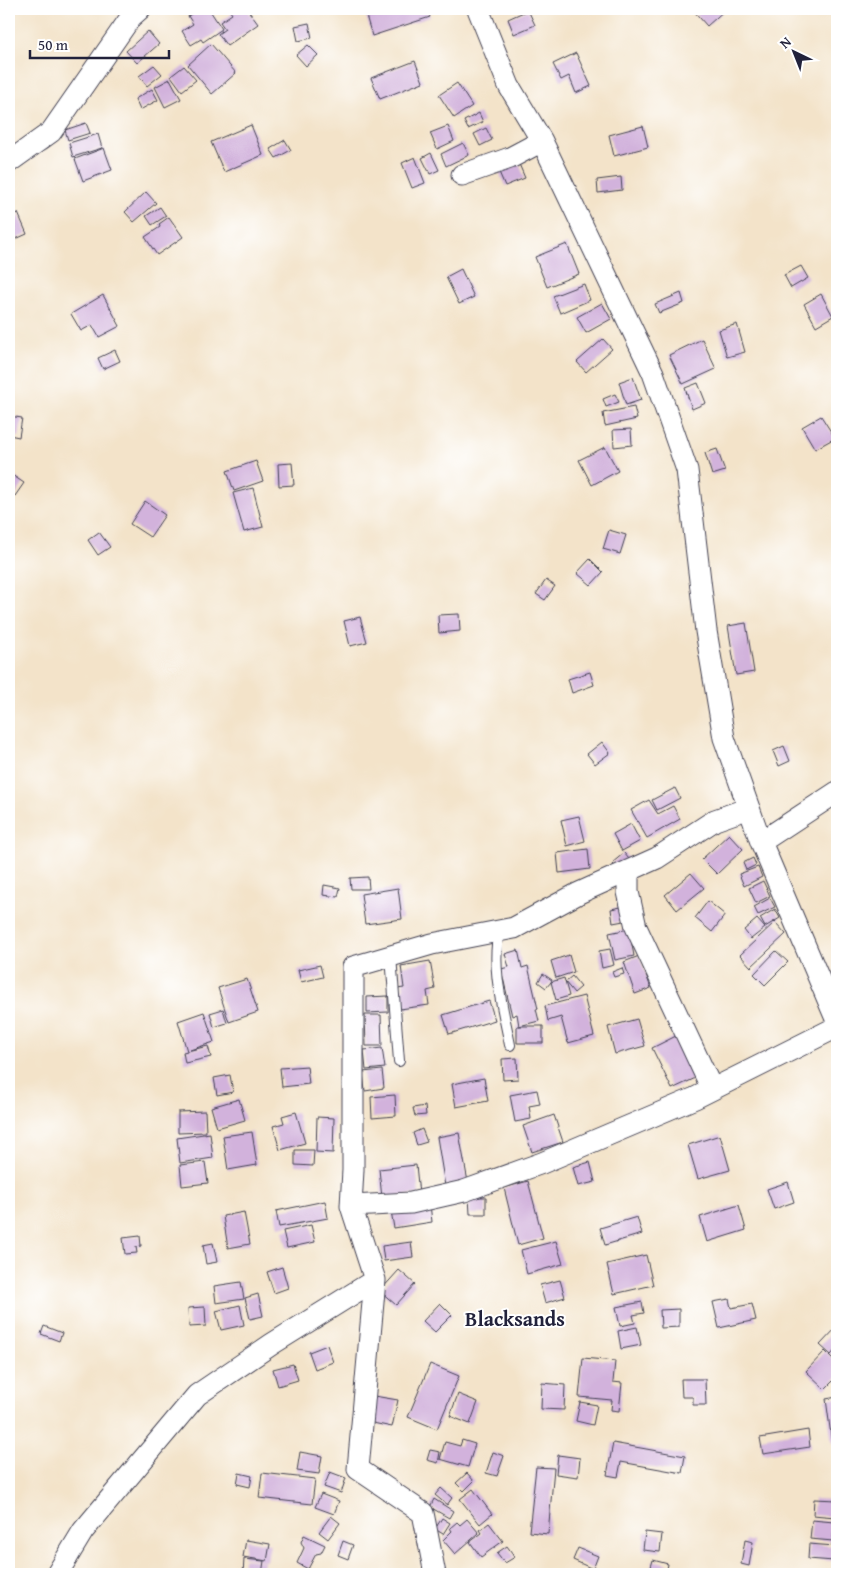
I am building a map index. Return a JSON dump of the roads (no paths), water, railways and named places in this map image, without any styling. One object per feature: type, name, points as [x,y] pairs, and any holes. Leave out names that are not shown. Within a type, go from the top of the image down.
[{"type":"street","points":[[9,162],[51,132],[131,17],[140,9]]},
{"type":"street","points":[[478,9],[509,86],[542,141],[653,373],[687,470],[706,631],[724,738],[761,842],[837,1021]]},
{"type":"street","points":[[462,175],[510,158],[542,141]]},
{"type":"street","points":[[761,842],[837,792]]},
{"type":"street","points":[[435,1574],[423,1513],[358,1468],[376,1280],[351,1206],[353,1170],[353,967],[432,944],[514,928],[579,893],[657,858],[715,820],[749,808]]},
{"type":"street","points":[[628,871],[628,892],[636,926],[712,1089]]},
{"type":"street","points":[[351,1206],[411,1203],[464,1191],[542,1163],[601,1139],[712,1089],[837,1027]]},
{"type":"street","points":[[57,1574],[83,1531],[197,1395],[272,1344],[376,1280]]},
{"type":"lane","points":[[499,931],[495,948],[498,979],[510,1045]]},
{"type":"lane","points":[[391,956],[399,1061]]},
{"type":"district","name":"Blacksands","points":[[515,1319]]}]
